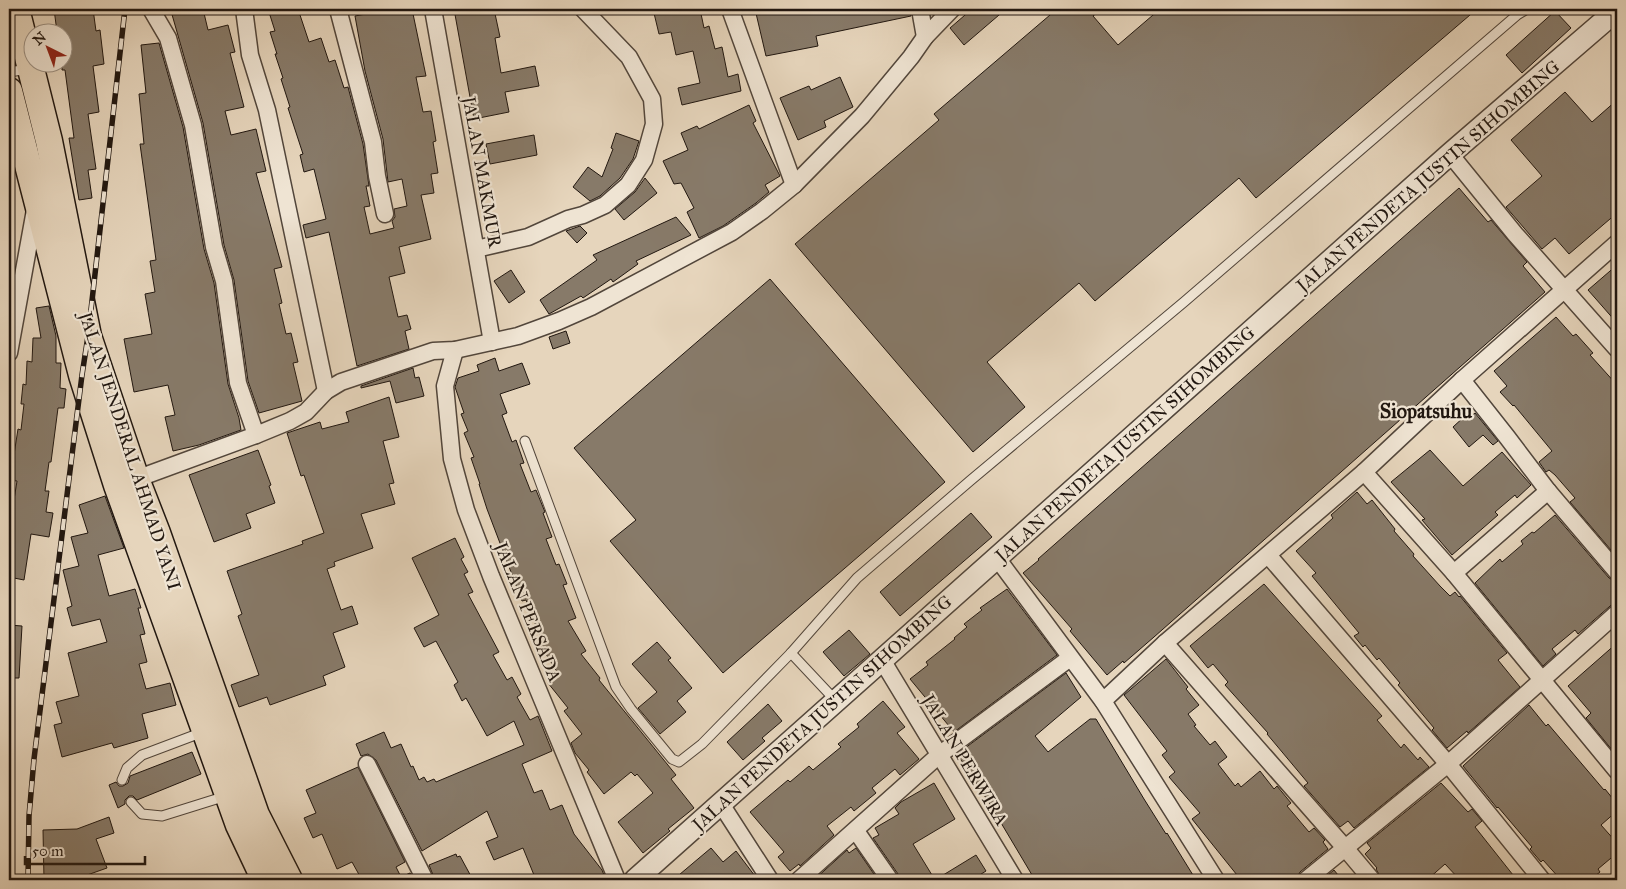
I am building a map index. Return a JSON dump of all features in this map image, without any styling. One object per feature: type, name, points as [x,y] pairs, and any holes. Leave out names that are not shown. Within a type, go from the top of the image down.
[{"type":"main road","name":"JALAN JENDERAL AHMAD YANI","points":[[16,9],[20,70],[49,141],[84,322],[136,479],[210,725],[228,796],[248,820],[288,880]]},
{"type":"main road","name":"JALAN JENDERAL AHMAD YANI","points":[[9,91],[82,374],[117,485],[248,820],[265,880]]},
{"type":"street","points":[[150,9],[168,38],[193,125],[214,247],[224,281],[238,382],[256,435]]},
{"type":"street","points":[[244,9],[250,55],[267,110],[326,391]]},
{"type":"street","points":[[338,9],[373,142],[377,176],[385,214]]},
{"type":"street","name":"JALAN MAKMUR","points":[[433,9],[492,342]]},
{"type":"street","points":[[476,249],[528,237],[605,205],[628,185],[644,160],[654,124],[652,99],[629,57],[583,9]]},
{"type":"street","points":[[730,9],[794,185]]},
{"type":"street","points":[[920,9],[925,37]]},
{"type":"street","points":[[136,479],[256,435],[306,412],[326,391],[341,382],[433,351],[455,350],[518,336],[591,307],[732,232],[794,185],[862,116],[911,57],[925,37],[952,9]]},
{"type":"street","name":"JALAN PENDETA JUSTIN SIHOMBING","points":[[635,880],[1608,15]]},
{"type":"street","points":[[1450,154],[1515,234],[1617,349]]},
{"type":"street","points":[[9,353],[37,198]]},
{"type":"street","points":[[1103,701],[1165,643],[1364,472],[1462,380],[1617,243]]},
{"type":"street","name":"JALAN PERSADA","points":[[455,350],[445,386],[452,459],[466,510],[617,880]]},
{"type":"street","points":[[1462,380],[1548,491],[1617,572]]},
{"type":"street","points":[[1364,472],[1454,573],[1617,771]]},
{"type":"street","points":[[1454,573],[1548,491]]},
{"type":"street","points":[[1268,555],[1448,764],[1542,880]]},
{"type":"street","points":[[997,558],[1103,701],[1216,880]]},
{"type":"street","points":[[1306,880],[1448,764],[1617,614]]},
{"type":"street","points":[[1165,643],[1372,880]]},
{"type":"street","points":[[799,880],[939,755],[1070,658]]},
{"type":"street","name":"JALAN PERWIRA","points":[[882,660],[1015,880]]},
{"type":"street","points":[[367,764],[425,880]]},
{"type":"street","points":[[720,804],[770,880]]},
{"type":"street","points":[[856,831],[890,880]]},
{"type":"lane","points":[[524,441],[616,687],[630,710],[672,759],[679,762],[702,744],[791,653],[857,578],[1184,302],[1517,15],[1527,9]]},
{"type":"lane","points":[[791,653],[836,701]]},
{"type":"lane","points":[[122,780],[127,768],[142,755],[210,725]]},
{"type":"lane","points":[[131,802],[142,814],[162,816],[228,796]]},
{"type":"building","points":[[54,9],[93,9],[96,31],[100,30],[104,64],[93,66],[99,112],[88,114],[96,169],[88,170],[92,198],[79,200],[69,138],[74,138],[65,72],[72,72],[72,22],[56,22]]},
{"type":"building","points":[[203,9],[208,30],[228,25],[235,52],[230,53],[244,107],[225,111],[231,135],[256,129],[266,171],[256,173],[282,267],[274,269],[282,303],[279,304],[286,334],[291,333],[298,362],[293,363],[302,401],[259,413],[248,381],[234,280],[224,245],[203,123],[171,11]]},
{"type":"building","points":[[268,9],[298,9],[309,42],[321,38],[329,62],[335,60],[344,88],[348,87],[363,144],[369,186],[366,186],[370,206],[364,207],[370,234],[394,228],[392,221],[395,217],[394,209],[407,206],[402,179],[388,182],[383,139],[365,71],[355,16],[393,9],[412,9],[426,76],[416,77],[423,112],[431,111],[436,141],[433,142],[438,173],[431,174],[434,193],[421,195],[431,239],[399,247],[405,273],[389,277],[398,317],[407,315],[411,329],[405,331],[409,349],[357,366],[329,232],[306,238],[303,225],[326,219],[314,169],[304,172],[300,155],[303,154],[288,108],[290,107],[270,32],[275,31]]},
{"type":"building","points":[[454,9],[494,9],[500,37],[495,38],[501,73],[535,66],[539,86],[505,92],[509,112],[474,119]]},
{"type":"building","points":[[653,9],[700,9],[704,28],[709,26],[715,49],[722,47],[728,77],[738,74],[741,91],[682,105],[678,88],[700,83],[693,51],[676,55],[671,32],[659,34]]},
{"type":"building","points":[[755,9],[910,9],[911,16],[816,36],[818,46],[766,56]]},
{"type":"building","points":[[972,9],[1006,9],[964,45],[950,28]]},
{"type":"building","points":[[1057,9],[1102,9],[1093,16],[1118,45],[1160,9],[1477,9],[1256,198],[1239,178],[1095,301],[1079,283],[987,362],[1025,407],[973,452],[795,244],[939,120],[934,114]]},
{"type":"building","points":[[1555,11],[1571,28],[1522,73],[1506,55]]},
{"type":"building","points":[[159,43],[183,127],[204,249],[214,283],[228,384],[241,430],[199,445],[173,451],[165,417],[175,415],[168,385],[134,392],[124,339],[152,334],[145,294],[155,292],[150,261],[156,260],[140,144],[144,144],[139,94],[146,93],[141,45]]},
{"type":"building","points":[[840,77],[853,107],[824,121],[826,127],[798,140],[780,98],[809,86],[811,90]]},
{"type":"building","points":[[1565,92],[1592,122],[1617,100],[1617,213],[1569,254],[1555,238],[1542,249],[1506,207],[1542,176],[1511,140]]},
{"type":"building","points":[[749,105],[756,121],[753,123],[780,176],[765,185],[769,192],[756,203],[723,226],[699,238],[687,212],[694,208],[681,183],[674,184],[663,161],[688,150],[681,133],[697,126],[699,129]]},
{"type":"building","points":[[616,133],[639,141],[633,159],[620,178],[600,196],[590,201],[573,187],[588,167],[602,177],[613,149],[611,148]]},
{"type":"building","points":[[534,135],[537,155],[490,164],[486,144]]},
{"type":"building","points":[[645,178],[657,193],[624,220],[615,209],[635,192]]},
{"type":"building","points":[[1459,188],[1488,222],[1491,220],[1527,262],[1523,266],[1545,292],[1154,637],[1107,675],[1070,631],[1072,629],[1023,573]]},
{"type":"building","points":[[676,217],[691,235],[636,261],[638,264],[613,282],[611,279],[583,298],[581,296],[549,314],[540,300],[597,260],[593,255]]},
{"type":"building","points":[[580,226],[587,233],[577,243],[566,231]]},
{"type":"building","points":[[1617,265],[1617,323],[1588,290]]},
{"type":"building","points":[[511,270],[525,292],[509,303],[494,281]]},
{"type":"building","points":[[770,279],[945,482],[723,673],[610,541],[636,520],[574,448]]},
{"type":"building","points":[[49,306],[56,336],[56,363],[61,363],[60,388],[66,389],[64,408],[58,408],[45,491],[49,491],[46,512],[53,513],[49,537],[31,534],[24,580],[9,577],[9,524],[17,481],[9,480],[9,460],[13,461],[18,429],[21,430],[24,404],[21,404],[23,384],[26,385],[27,361],[32,362],[33,338],[41,338],[36,308]]},
{"type":"building","points":[[1556,317],[1573,336],[1576,334],[1593,353],[1590,355],[1617,385],[1617,557],[1570,502],[1575,498],[1555,475],[1549,470],[1546,472],[1539,462],[1552,451],[1514,405],[1500,392],[1507,386],[1494,371]]},
{"type":"building","points":[[566,331],[570,343],[553,349],[549,337]]},
{"type":"building","points":[[495,358],[499,371],[522,363],[530,384],[500,394],[507,413],[502,415],[512,442],[516,440],[524,463],[520,464],[531,492],[536,490],[545,512],[543,513],[552,537],[546,539],[556,565],[559,564],[567,584],[563,585],[576,618],[568,621],[586,651],[581,654],[600,678],[599,680],[676,775],[671,779],[694,808],[643,853],[618,822],[653,793],[637,774],[635,776],[631,772],[604,794],[587,772],[589,770],[575,753],[571,743],[582,734],[564,711],[568,708],[548,683],[559,675],[539,643],[542,641],[526,600],[522,601],[487,509],[471,458],[474,457],[464,433],[468,431],[461,414],[464,413],[455,387],[458,378],[479,371],[477,365]]},
{"type":"building","points":[[413,368],[415,378],[419,377],[424,396],[396,403],[390,381],[361,388],[361,386]]},
{"type":"building","points":[[389,397],[399,437],[383,441],[394,483],[389,484],[395,504],[361,514],[373,548],[334,562],[335,566],[327,569],[341,610],[352,606],[358,624],[333,633],[345,667],[323,676],[326,685],[270,705],[267,697],[239,707],[231,685],[259,675],[238,616],[242,614],[227,571],[303,544],[302,541],[324,533],[304,475],[301,476],[287,433],[320,422],[322,429],[349,422],[346,412]]},
{"type":"building","points":[[1475,413],[1498,441],[1493,445],[1483,435],[1469,447],[1453,427],[1465,416],[1468,419]]},
{"type":"building","points":[[258,450],[271,485],[269,486],[275,503],[246,514],[251,528],[214,542],[189,475]]},
{"type":"building","points":[[1430,450],[1463,486],[1502,452],[1531,485],[1517,498],[1515,495],[1495,512],[1498,515],[1452,555],[1422,520],[1425,519],[1391,482]]},
{"type":"building","points":[[1357,492],[1367,504],[1372,500],[1395,529],[1394,531],[1414,554],[1413,556],[1440,586],[1450,596],[1455,592],[1460,596],[1507,653],[1498,660],[1520,687],[1468,733],[1467,731],[1447,748],[1432,730],[1434,728],[1398,685],[1400,683],[1379,658],[1377,660],[1365,645],[1363,647],[1354,636],[1359,633],[1312,576],[1316,573],[1296,551],[1333,518],[1331,515]]},
{"type":"building","points":[[105,496],[124,548],[98,555],[109,596],[135,589],[141,608],[138,608],[145,634],[140,635],[147,662],[139,664],[146,689],[170,683],[176,705],[142,714],[148,738],[114,748],[112,743],[62,757],[54,725],[62,723],[56,702],[79,696],[68,653],[107,642],[100,619],[72,626],[67,608],[72,606],[63,570],[79,566],[71,537],[88,533],[79,505]]},
{"type":"building","points":[[971,513],[992,537],[900,616],[880,592]]},
{"type":"building","points":[[1555,515],[1609,578],[1617,582],[1617,600],[1578,634],[1575,630],[1552,649],[1556,654],[1543,666],[1475,583],[1500,559],[1502,562],[1523,544],[1521,541],[1532,532],[1534,533]]},
{"type":"building","points":[[455,538],[464,557],[461,559],[468,572],[464,574],[473,592],[468,594],[499,652],[493,655],[507,680],[512,677],[521,694],[517,697],[530,720],[538,716],[552,751],[522,764],[534,793],[542,790],[550,810],[562,805],[574,834],[602,870],[606,880],[536,880],[523,848],[494,860],[486,842],[498,837],[487,811],[422,851],[376,760],[368,754],[361,756],[356,744],[384,732],[391,748],[401,744],[419,780],[424,777],[427,782],[434,779],[436,782],[524,745],[514,721],[487,736],[466,698],[462,701],[454,685],[458,682],[436,641],[424,647],[414,628],[439,615],[412,558]]},
{"type":"building","points":[[1264,584],[1382,716],[1377,720],[1401,748],[1404,744],[1418,760],[1420,757],[1429,767],[1354,828],[1348,821],[1340,827],[1304,786],[1308,783],[1268,733],[1225,685],[1228,682],[1213,664],[1208,668],[1190,646]]},
{"type":"building","points":[[1007,589],[1057,655],[954,732],[910,679],[928,665],[926,662],[967,627],[964,624],[982,610],[980,608]]},
{"type":"building","points":[[9,625],[22,626],[19,678],[9,678]]},
{"type":"building","points":[[849,630],[870,654],[844,676],[823,652]]},
{"type":"building","points":[[657,642],[671,658],[668,660],[692,688],[677,701],[686,712],[660,734],[638,708],[657,692],[632,664]]},
{"type":"building","points":[[1617,643],[1617,756],[1586,718],[1591,713],[1568,686]]},
{"type":"building","points":[[1166,659],[1188,687],[1186,689],[1199,705],[1188,714],[1196,725],[1194,726],[1210,745],[1215,741],[1227,757],[1218,764],[1235,786],[1238,783],[1241,787],[1260,771],[1274,789],[1277,786],[1291,803],[1287,806],[1309,832],[1314,828],[1325,840],[1323,842],[1328,849],[1300,872],[1296,880],[1241,880],[1192,819],[1200,813],[1169,777],[1175,772],[1162,755],[1167,751],[1124,695]]},
{"type":"building","points":[[1066,673],[1081,697],[1035,736],[1048,752],[1090,719],[1096,719],[1196,880],[1035,880],[988,801],[957,754]]},
{"type":"building","points":[[883,701],[905,727],[897,733],[919,759],[900,775],[895,769],[872,788],[876,793],[854,811],[851,807],[827,826],[834,835],[800,866],[799,864],[790,871],[778,857],[784,852],[750,812],[788,780],[790,782],[809,766],[813,770],[841,747],[838,744],[859,727],[857,724]]},
{"type":"building","points":[[768,704],[782,721],[762,738],[765,741],[743,760],[727,742]]},
{"type":"building","points":[[1529,705],[1546,726],[1548,724],[1617,804],[1617,811],[1601,825],[1617,843],[1617,853],[1598,869],[1600,872],[1590,880],[1561,880],[1543,860],[1541,862],[1530,849],[1532,847],[1463,766]]},
{"type":"building","points":[[192,752],[201,774],[137,800],[133,796],[129,796],[125,800],[125,804],[118,808],[109,785],[116,782],[119,786],[123,786],[128,783],[130,776]]},
{"type":"building","points":[[358,767],[405,862],[396,867],[401,877],[410,873],[414,880],[362,880],[352,862],[337,869],[322,834],[313,838],[304,818],[316,813],[306,790]]},
{"type":"building","points":[[934,783],[955,819],[913,844],[935,880],[900,880],[898,874],[873,838],[879,835],[875,828],[899,814],[895,808],[901,802]]},
{"type":"building","points":[[1441,783],[1468,812],[1472,809],[1482,821],[1475,827],[1517,880],[1460,880],[1445,864],[1427,880],[1382,880],[1377,868],[1365,854],[1371,848],[1367,843]]},
{"type":"building","points":[[109,817],[114,833],[96,839],[107,868],[73,880],[44,880],[43,830],[77,829]]},
{"type":"building","points":[[711,848],[723,862],[736,851],[758,880],[673,880]]},
{"type":"building","points":[[856,848],[878,880],[814,880],[847,850],[849,853]]},
{"type":"building","points":[[456,854],[457,857],[460,856],[473,880],[435,880],[429,865]]},
{"type":"building","points":[[976,855],[986,871],[978,876],[981,880],[935,880]]},
{"type":"building","points":[[1334,870],[1342,880],[1322,880]]},
{"type":"railway","points":[[28,880],[29,816],[34,759],[88,336],[125,9]]},
{"type":"district","name":"Siopatsuhu","points":[[1426,411]]}]
